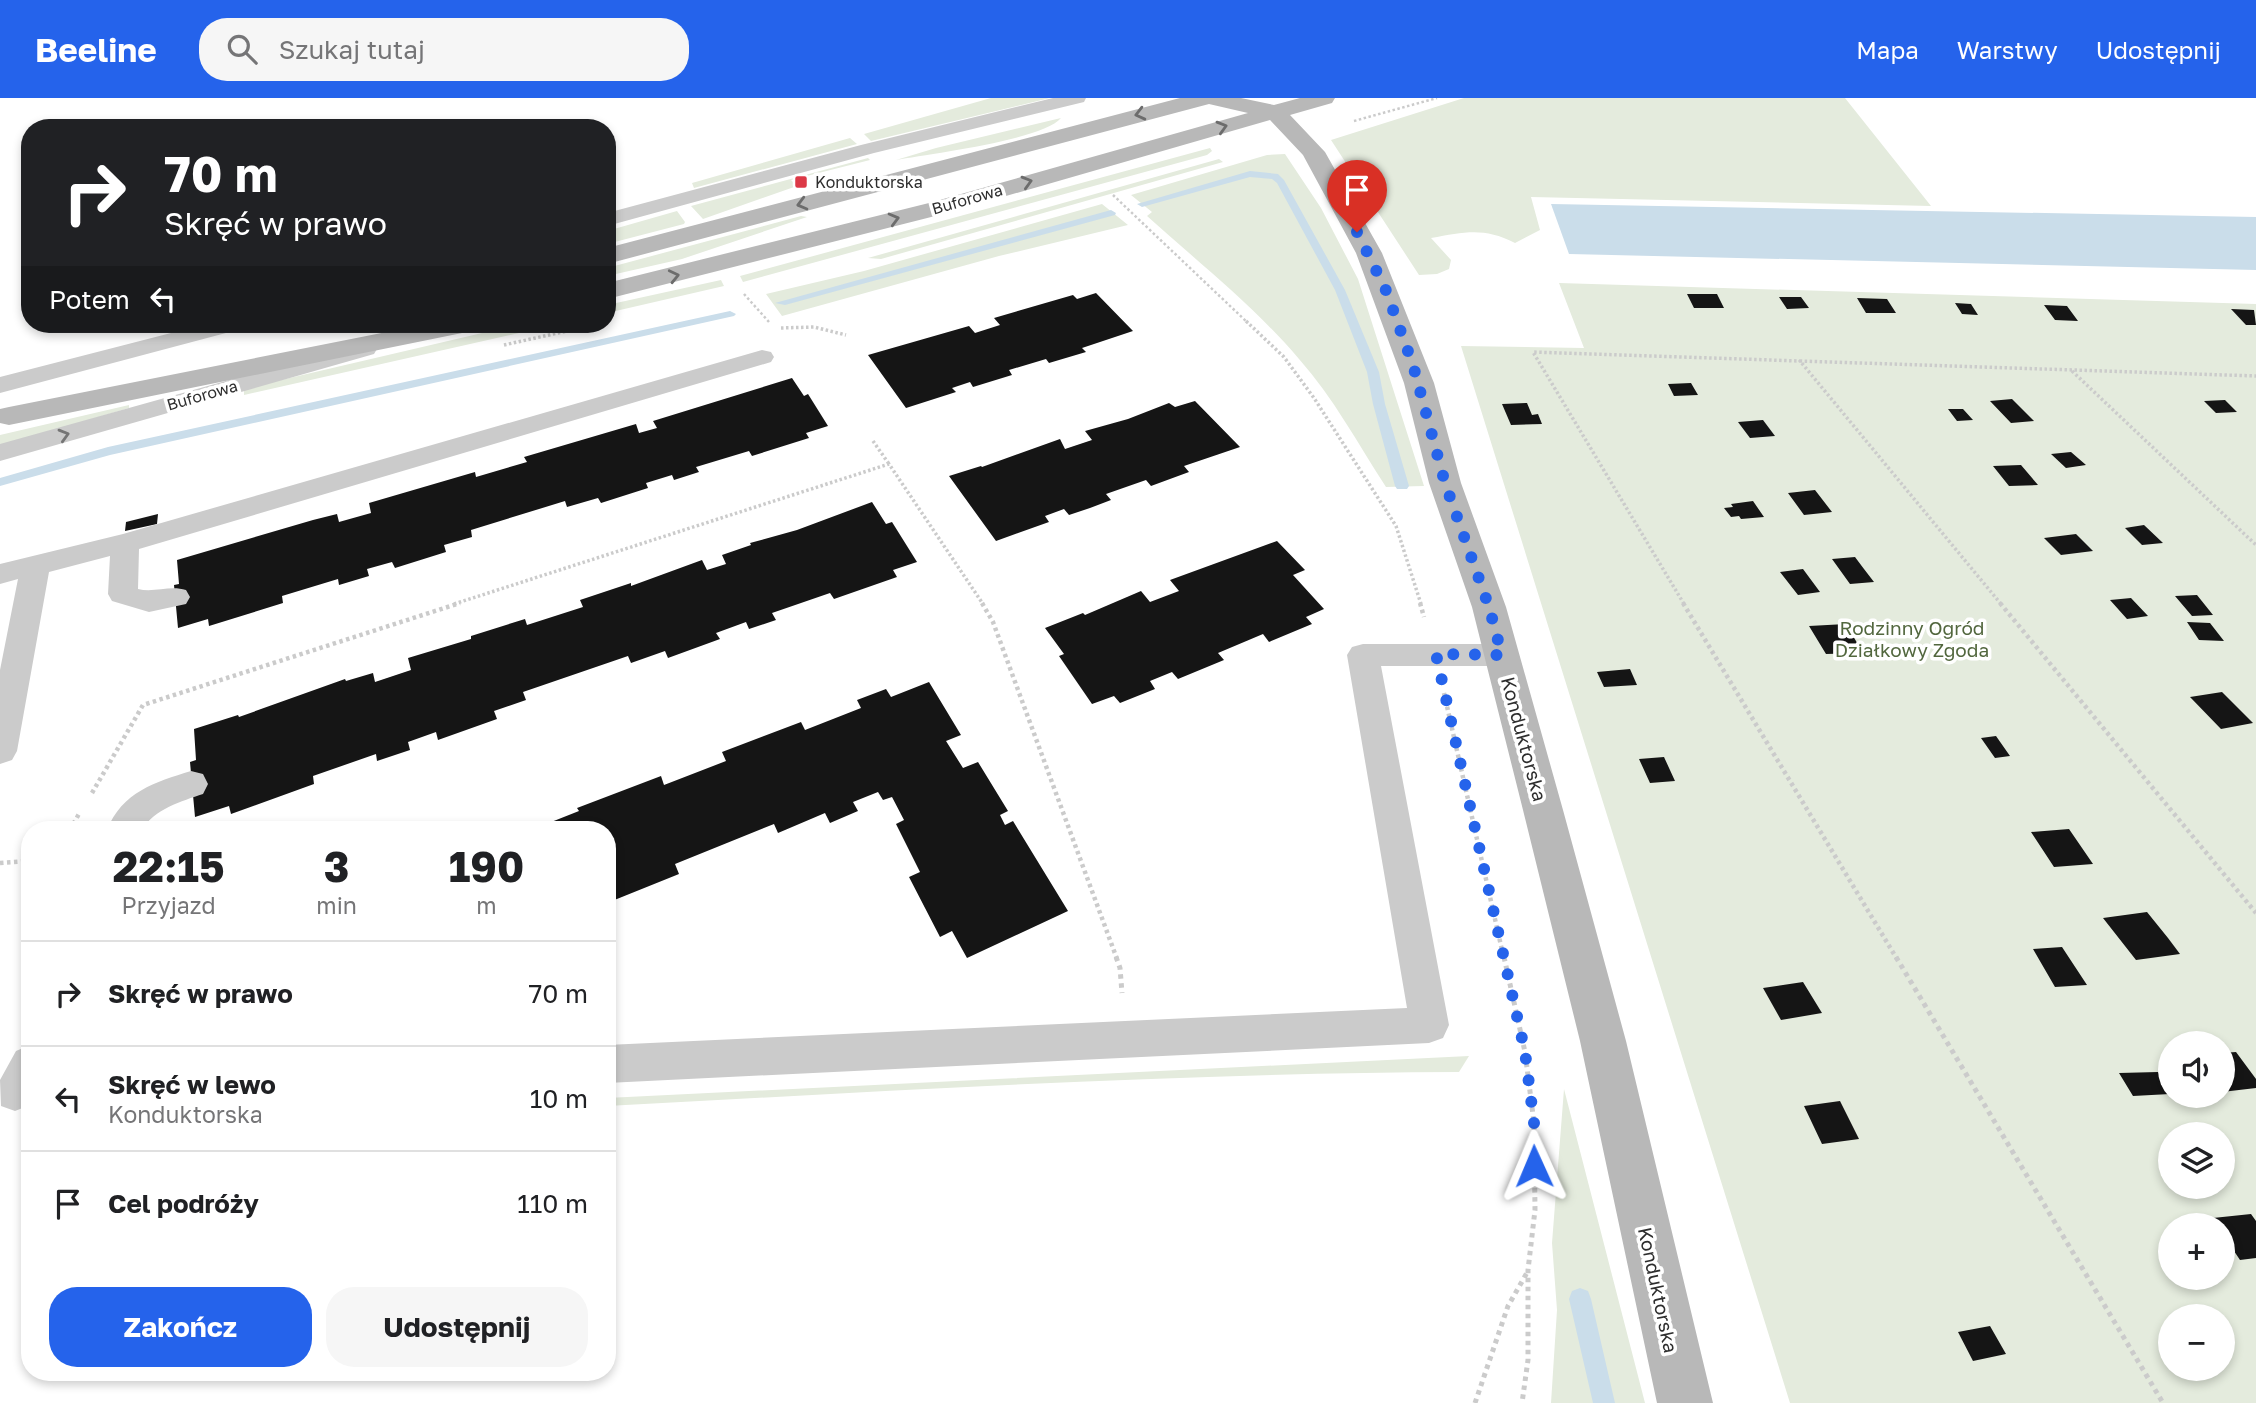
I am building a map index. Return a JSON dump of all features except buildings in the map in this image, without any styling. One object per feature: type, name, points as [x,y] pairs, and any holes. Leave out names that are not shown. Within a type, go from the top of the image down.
[{"type":"main road","points":[[1209,98],[1275,105]]},
{"type":"main road","name":"Buforowa","points":[[616,254],[1209,98]]},
{"type":"main road","name":"Buforowa","points":[[616,289],[938,208],[1275,105],[1324,98]]},
{"type":"main road","name":"Konduktorska","points":[[1275,105],[1317,158],[1369,253],[1385,288],[1419,383],[1445,483],[1489,607],[1603,1041],[1685,1403]]},
{"type":"main road","name":"Buforowa","points":[[4,417],[312,333]]},
{"type":"main road","name":"Buforowa","points":[[4,417],[427,333]]},
{"type":"lane","points":[[616,218],[868,149],[1077,98]]},
{"type":"lane","points":[[0,385],[199,333]]},
{"type":"lane","name":"Buforowa","points":[[0,453],[405,338]]},
{"type":"lane","points":[[0,574],[125,543],[762,357]]},
{"type":"lane","points":[[125,543],[123,594],[134,600],[152,603],[175,597]]},
{"type":"lane","points":[[0,751],[36,565]]},
{"type":"lane","points":[[616,1064],[1429,1025],[1363,655],[1502,655]]},
{"type":"lane","points":[[129,821],[134,812],[159,795],[191,784]]},
{"type":"path","points":[[1353,121],[1437,98]]},
{"type":"path","points":[[1114,196],[1284,357],[1314,398],[1395,526],[1414,579],[1436,654],[1525,1052],[1534,1123],[1535,1209],[1528,1270],[1528,1360],[1522,1403]]},
{"type":"path","points":[[742,291],[775,329],[805,326],[840,331],[846,335]]},
{"type":"path","points":[[2163,1403],[1534,352],[2256,376]]},
{"type":"path","points":[[1800,361],[2256,913]]},
{"type":"path","points":[[2071,371],[2256,545]]},
{"type":"path","points":[[873,441],[972,586],[993,622],[1120,968],[1126,1039]]},
{"type":"path","points":[[90,796],[143,705],[889,464]]},
{"type":"path","points":[[75,821],[83,807]]},
{"type":"path","points":[[0,863],[21,861]]},
{"type":"path","points":[[1475,1403],[1508,1306],[1528,1270]]},
{"type":"green space","points":[[991,98],[1050,98],[871,141],[864,134]]},
{"type":"green space","points":[[1464,98],[1845,98],[1931,206],[1531,197],[1540,230],[1515,243],[1484,233],[1431,238],[1451,260],[1449,269],[1437,274],[1419,275],[1331,140]]},
{"type":"green space","points":[[1061,118],[1050,126],[1010,139],[896,160],[936,148]]},
{"type":"green space","points":[[850,138],[857,144],[694,188],[692,183]]},
{"type":"green space","points":[[1210,148],[1212,151],[1207,155],[743,282],[740,276]]},
{"type":"green space","points":[[1285,154],[1321,208],[1358,279],[1424,486],[1386,487],[1334,405],[1299,359],[1245,303],[1147,216],[1152,212],[1131,195],[1267,155]]},
{"type":"green space","points":[[868,158],[870,160],[791,180],[797,186],[703,219],[691,206]]},
{"type":"green space","points":[[1219,159],[1223,162],[881,259],[868,258]]},
{"type":"green space","points":[[1102,204],[1128,225],[999,256],[782,316],[766,294],[864,271]]},
{"type":"green space","points":[[677,211],[685,222],[616,242],[616,228]]},
{"type":"green space","points":[[801,216],[807,217],[682,259],[616,274],[616,266]]},
{"type":"green space","points":[[721,280],[724,286],[616,311],[616,303]]},
{"type":"green space","name":"Rodzinny Ogród Działkowy Zgoda","points":[[1559,283],[2256,304],[2256,1403],[1790,1403],[1461,346],[1584,348]]},
{"type":"green space","points":[[482,333],[519,333],[244,395],[244,390]]},
{"type":"green space","points":[[129,405],[129,408],[0,446],[0,435]]},
{"type":"green space","points":[[1469,1056],[1459,1072],[1140,1079],[616,1106],[616,1098]]},
{"type":"green space","points":[[1564,1089],[1645,1403],[1551,1403],[1557,1310],[1552,1243]]},
{"type":"water","points":[[1551,204],[2256,217],[2256,270],[1569,254]]},
{"type":"waterway","points":[[1142,204],[1250,174],[1275,176],[1281,182],[1340,290],[1373,372],[1402,486]]},
{"type":"waterway","points":[[781,303],[1111,213]]},
{"type":"waterway","points":[[0,482],[108,451],[730,314]]},
{"type":"waterway","points":[[1580,1299],[1604,1403]]},
{"type":"place","name":"Konduktorska","points":[[801,182]]},
{"type":"route","points":[[1357,232],[1385,288],[1413,365],[1445,483],[1489,607],[1502,655],[1436,654],[1525,1052],[1534,1123],[1534,1166]]}]
